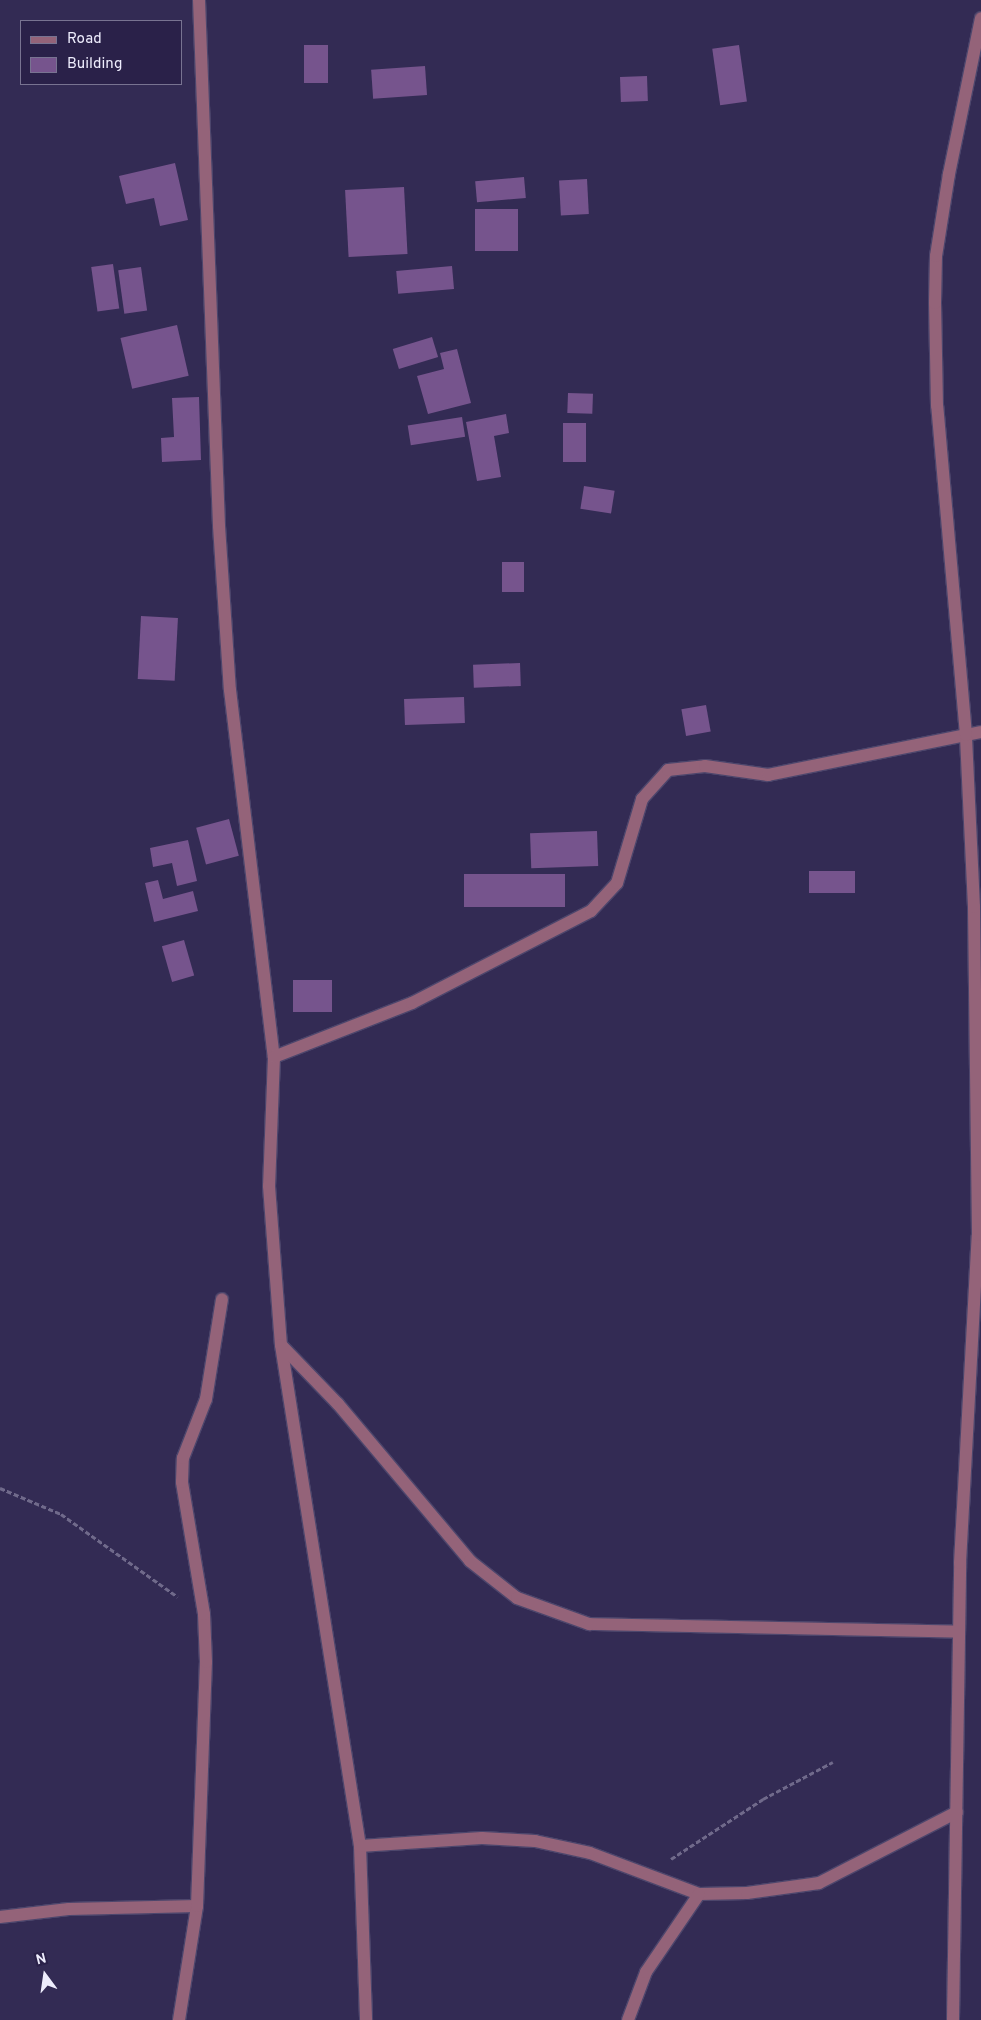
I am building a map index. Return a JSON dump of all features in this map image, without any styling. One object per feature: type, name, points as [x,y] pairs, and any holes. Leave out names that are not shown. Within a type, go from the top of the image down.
[{"type":"street","points":[[199,0],[211,354],[230,690],[274,1057],[269,1186],[281,1345],[360,1846],[366,2020]]},
{"type":"street","points":[[953,2020],[958,1632],[978,1235],[974,907],[966,735],[937,406],[935,303],[936,256],[949,174],[981,18]]},
{"type":"street","points":[[274,1057],[412,1003],[591,911],[617,883],[642,799],[668,770],[705,766],[768,775],[981,732]]},
{"type":"street","points":[[179,2020],[197,1906],[205,1738],[204,1614],[182,1466],[214,1366],[222,1299]]},
{"type":"street","points":[[281,1345],[338,1404],[470,1561],[517,1598],[588,1624],[958,1632]]},
{"type":"street","points":[[360,1846],[482,1838],[535,1841],[590,1853],[642,1876],[699,1894],[787,1891],[818,1883],[957,1812]]},
{"type":"street","points":[[628,2020],[650,1965],[699,1894]]},
{"type":"street","points":[[0,1917],[69,1909],[197,1906]]},
{"type":"path","points":[[0,1488],[61,1514],[204,1614]]},
{"type":"path","points":[[642,1876],[763,1799],[834,1762]]},
{"type":"building","points":[[304,45],[328,45],[328,83],[304,83]]},
{"type":"building","points":[[739,45],[747,101],[720,105],[712,49]]},
{"type":"building","points":[[425,66],[427,95],[373,99],[371,70]]},
{"type":"building","points":[[647,76],[648,101],[621,102],[620,77]]},
{"type":"building","points":[[175,163],[188,220],[160,226],[154,198],[126,204],[119,176]]},
{"type":"building","points":[[524,177],[526,198],[477,202],[475,181]]},
{"type":"building","points":[[587,179],[589,214],[561,215],[559,180]]},
{"type":"building","points":[[404,187],[408,254],[349,257],[345,190]]},
{"type":"building","points":[[475,209],[518,209],[518,251],[475,251]]},
{"type":"building","points":[[113,264],[119,309],[97,312],[91,267]]},
{"type":"building","points":[[452,266],[454,289],[398,294],[396,271]]},
{"type":"building","points":[[141,267],[147,311],[124,314],[118,270]]},
{"type":"building","points":[[177,325],[189,376],[132,389],[120,338]]},
{"type":"building","points":[[432,337],[438,357],[399,369],[393,349]]},
{"type":"building","points":[[457,349],[471,403],[428,414],[417,376],[444,369],[440,353]]},
{"type":"building","points":[[568,393],[593,394],[592,414],[567,413]]},
{"type":"building","points":[[199,397],[201,460],[162,462],[161,438],[174,437],[172,398]]},
{"type":"building","points":[[506,414],[509,433],[494,436],[501,477],[477,481],[466,422]]},
{"type":"building","points":[[462,417],[465,437],[411,445],[408,426]]},
{"type":"building","points":[[563,423],[586,423],[586,462],[563,462]]},
{"type":"building","points":[[584,486],[615,491],[611,514],[580,509]]},
{"type":"building","points":[[502,562],[524,562],[524,592],[502,592]]},
{"type":"building","points":[[141,616],[178,618],[175,681],[138,679]]},
{"type":"building","points":[[520,663],[521,686],[474,688],[473,665]]},
{"type":"building","points":[[464,697],[465,723],[405,725],[404,699]]},
{"type":"building","points":[[706,705],[711,732],[686,736],[681,709]]},
{"type":"building","points":[[229,819],[239,856],[206,865],[196,828]]},
{"type":"building","points":[[597,831],[598,866],[531,868],[530,833]]},
{"type":"building","points":[[188,840],[197,881],[177,886],[172,863],[153,867],[150,848]]},
{"type":"building","points":[[809,871],[855,871],[855,893],[809,893]]},
{"type":"building","points":[[464,874],[565,874],[565,907],[464,907]]},
{"type":"building","points":[[158,880],[163,899],[193,891],[198,911],[154,922],[145,883]]},
{"type":"building","points":[[184,940],[194,976],[172,982],[162,946]]},
{"type":"building","points":[[293,980],[332,980],[332,1012],[293,1012]]}]
